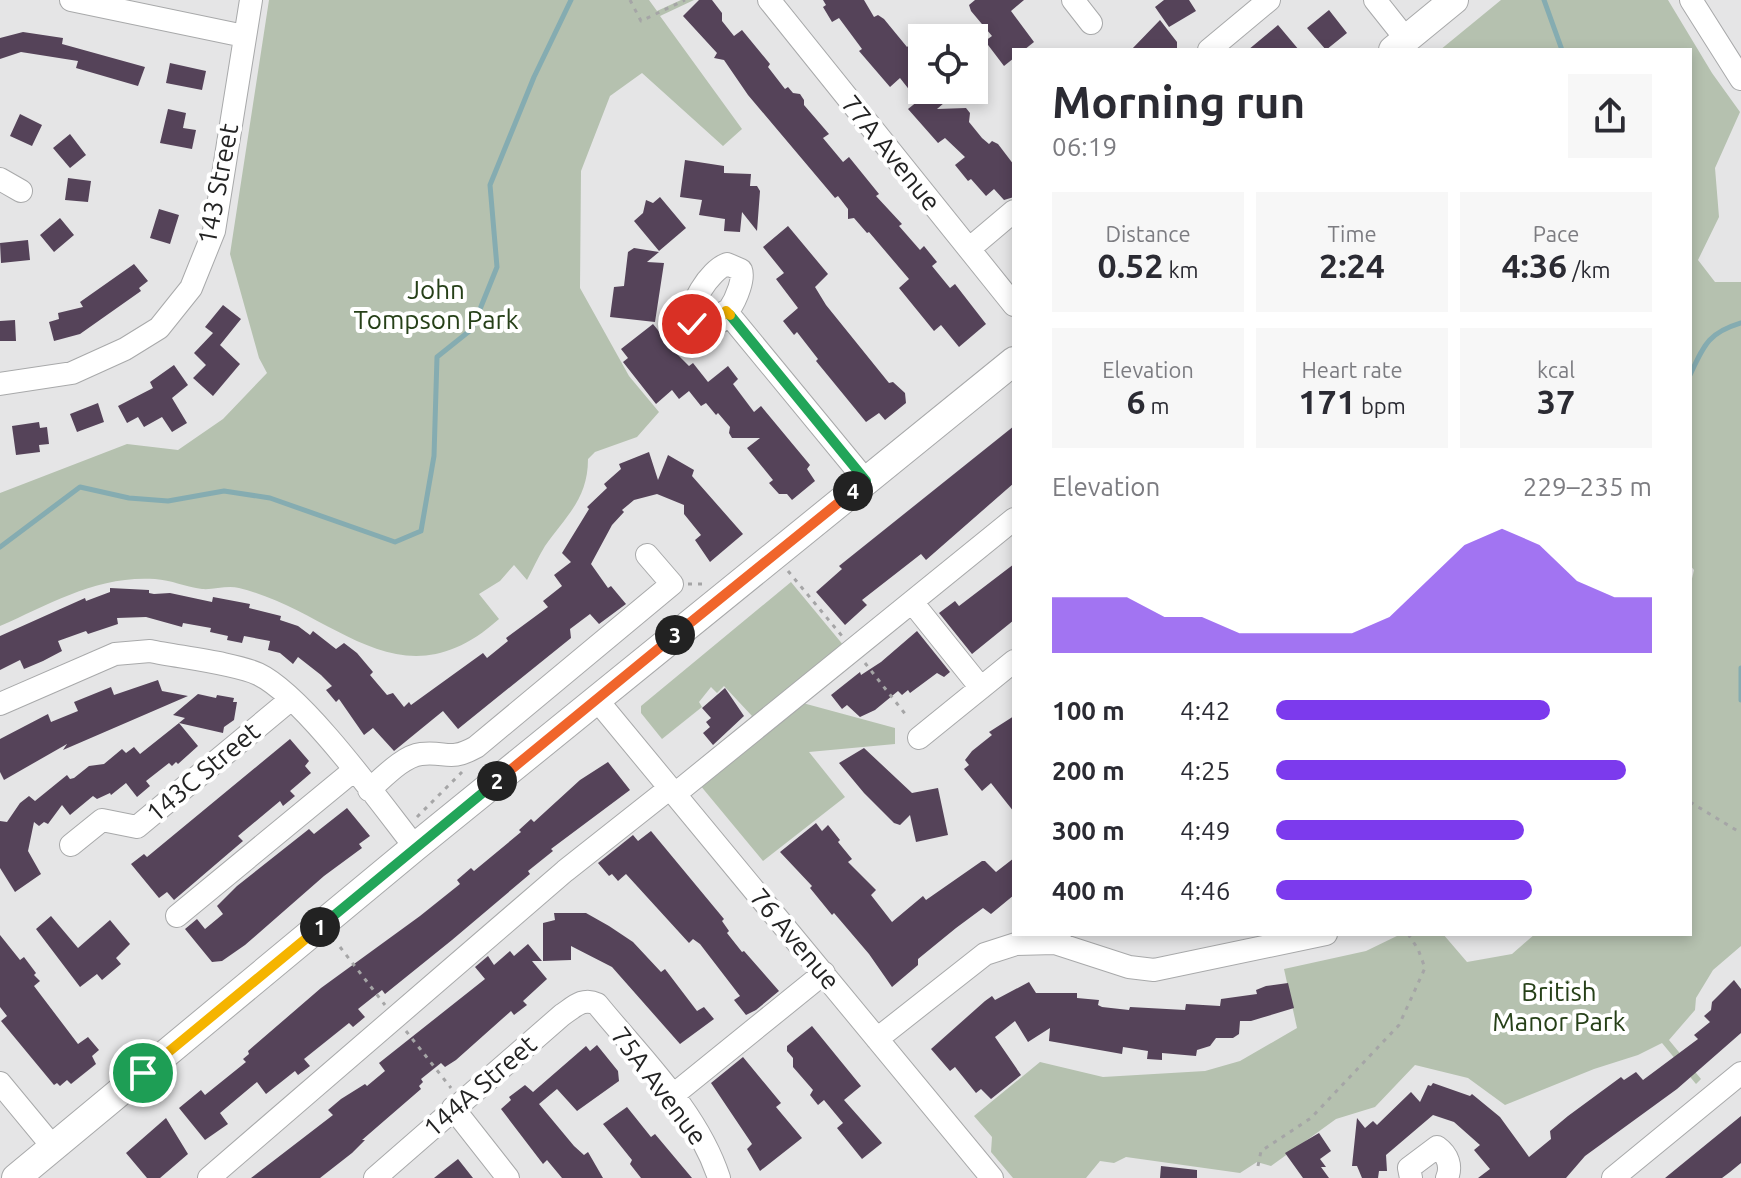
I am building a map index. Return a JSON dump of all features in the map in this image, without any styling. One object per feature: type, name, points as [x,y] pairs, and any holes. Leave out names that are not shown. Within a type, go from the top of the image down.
[{"type":"main road","points":[[1399,44],[1454,0]]},
{"type":"main road","points":[[16,1178],[415,847],[1012,363]]},
{"type":"street","points":[[71,0],[244,36]]},
{"type":"street","name":"143 Street","points":[[0,384],[72,373],[125,349],[159,328],[191,288],[214,231],[251,0]]},
{"type":"street","name":"77A Avenue","points":[[769,0],[1012,303]]},
{"type":"street","points":[[1073,0],[1091,23]]},
{"type":"street","points":[[1211,48],[1269,0]]},
{"type":"street","points":[[1375,0],[1399,44]]},
{"type":"street","points":[[1691,0],[1739,74]]},
{"type":"street","points":[[0,179],[21,191]]},
{"type":"street","points":[[969,249],[1012,213]]},
{"type":"street","points":[[726,311],[866,481]]},
{"type":"street","points":[[209,1178],[565,871],[672,791],[1012,521]]},
{"type":"street","points":[[369,790],[409,758],[421,754],[460,756],[476,747],[679,584],[647,555]]},
{"type":"street","points":[[912,602],[981,688]]},
{"type":"street","points":[[0,704],[115,654],[132,650],[150,651],[257,674],[290,700],[415,847]]},
{"type":"street","points":[[919,738],[981,688],[1011,669]]},
{"type":"street","name":"143C Street","points":[[71,845],[102,820],[137,827],[290,700]]},
{"type":"street","name":"76 Avenue","points":[[597,700],[992,1178]]},
{"type":"street","points":[[177,916],[353,771]]},
{"type":"street","points":[[877,1039],[985,954],[1016,944],[1057,939],[1129,967],[1154,970],[1316,936]]},
{"type":"street","points":[[672,1096],[824,973]]},
{"type":"street","name":"144A Street","points":[[375,1178],[453,1099],[562,1015],[582,1001],[589,1001]]},
{"type":"street","name":"75A Avenue","points":[[589,1001],[597,1004],[672,1096],[702,1137],[719,1178]]},
{"type":"street","points":[[1613,1178],[1741,1073]]},
{"type":"street","points":[[0,1083],[53,1147]]},
{"type":"street","points":[[453,1099],[508,1178]]},
{"type":"street","points":[[1411,1178],[1409,1168],[1437,1147],[1449,1161],[1447,1178]]},
{"type":"path","points":[[630,0],[641,21],[685,0]]},
{"type":"path","points":[[679,584],[708,584]]},
{"type":"path","points":[[1692,803],[1741,833]]},
{"type":"path","points":[[1258,1166],[1261,1151],[1311,1118],[1399,1025],[1425,968],[1409,936]]},
{"type":"path","points":[[340,947],[390,1011]]},
{"type":"path","points":[[403,1028],[453,1099]]},
{"type":"green space","name":"John Tompson Park","points":[[269,0],[649,0],[657,11],[681,0],[694,0],[660,16],[742,129],[723,146],[642,73],[610,96],[581,171],[580,288],[629,376],[659,412],[637,437],[595,452],[588,459],[580,496],[545,546],[527,580],[514,565],[500,581],[479,594],[499,619],[463,644],[430,655],[399,654],[368,646],[274,600],[239,588],[202,589],[155,579],[94,586],[0,626],[0,493],[127,444],[178,450],[223,419],[267,373],[259,358],[230,254]]},
{"type":"green space","name":"British Manor Park","points":[[1501,0],[1668,0],[1712,73],[1740,112],[1715,168],[1719,217],[1698,260],[1715,282],[1741,282],[1741,946],[1713,970],[1696,998],[1695,1010],[1669,1040],[1701,1079],[1696,1084],[1662,1043],[1505,1105],[1468,1078],[1415,1065],[1375,1107],[1336,1119],[1271,1166],[1257,1162],[1240,1173],[1126,1157],[1114,1163],[1100,1161],[1086,1178],[1013,1178],[991,1152],[992,1137],[974,1116],[1040,1062],[1103,1077],[1205,1071],[1240,1061],[1297,1028],[1284,969],[1366,951],[1397,936],[1445,936],[1467,962],[1512,954],[1533,936],[1692,936],[1692,48],[1442,48]]},
{"type":"green space","points":[[791,582],[844,646],[799,702],[895,728],[895,744],[809,752],[845,797],[763,861],[690,773],[752,716],[724,686],[717,693],[711,687],[699,702],[702,707],[662,739],[641,713],[641,706]]},
{"type":"building","points":[[699,0],[712,0],[722,13],[722,21],[734,36],[742,30],[770,64],[768,67],[785,89],[788,87],[793,93],[800,94],[804,105],[829,134],[823,138],[843,162],[849,157],[879,194],[876,196],[902,224],[899,226],[920,250],[924,246],[937,262],[932,266],[950,288],[955,284],[986,324],[959,347],[941,325],[934,331],[899,288],[909,279],[869,232],[854,218],[848,219],[848,209],[838,196],[835,198],[748,95],[724,60],[714,58],[717,53],[683,16]]},
{"type":"building","points":[[823,0],[864,0],[874,17],[878,15],[884,19],[908,46],[908,88],[900,78],[890,87],[859,51],[862,49],[839,18],[832,22],[823,7],[826,5]]},
{"type":"building","points":[[975,0],[1024,0],[1011,11],[1034,42],[1026,48],[1012,48],[1012,60],[1004,66],[988,45],[988,39],[992,36],[988,24],[982,24],[969,5]]},
{"type":"building","points":[[1164,0],[1189,0],[1196,11],[1169,27],[1155,7]]},
{"type":"building","points":[[1329,10],[1347,33],[1324,48],[1307,28]]},
{"type":"building","points":[[1160,20],[1177,42],[1177,48],[1133,48]]},
{"type":"building","points":[[1278,25],[1297,48],[1250,48]]},
{"type":"building","points":[[23,32],[63,38],[62,44],[145,67],[138,86],[76,68],[78,61],[21,52],[0,59],[0,38]]},
{"type":"building","points":[[170,63],[206,71],[202,90],[166,83]]},
{"type":"building","points":[[914,104],[943,104],[937,109],[966,108],[970,113],[969,122],[982,138],[989,144],[992,141],[998,144],[1012,162],[1012,198],[1004,200],[994,189],[986,196],[971,179],[968,181],[955,165],[965,157],[945,138],[938,143],[908,109]]},
{"type":"building","points":[[168,109],[186,113],[183,128],[196,130],[192,149],[160,143]]},
{"type":"building","points":[[20,114],[42,125],[32,146],[10,136]]},
{"type":"building","points":[[70,134],[86,155],[70,168],[53,148]]},
{"type":"building","points":[[685,160],[724,166],[724,173],[751,174],[750,186],[757,186],[760,191],[757,231],[742,212],[740,232],[724,231],[725,219],[699,215],[702,200],[680,197]]},
{"type":"building","points":[[68,178],[91,181],[88,202],[65,200]]},
{"type":"building","points":[[660,197],[686,228],[659,251],[634,221],[643,213],[646,200],[653,203]]},
{"type":"building","points":[[159,209],[179,215],[170,244],[150,238]]},
{"type":"building","points":[[60,218],[74,235],[54,252],[40,235]]},
{"type":"building","points":[[788,226],[828,274],[815,287],[826,305],[889,383],[893,382],[905,393],[906,403],[885,420],[879,413],[866,422],[816,361],[818,359],[797,332],[794,335],[783,321],[798,308],[776,279],[784,273],[763,247]]},
{"type":"building","points":[[28,240],[30,260],[1,263],[0,243]]},
{"type":"building","points":[[634,248],[659,252],[647,262],[664,263],[655,322],[610,317],[614,287],[624,286],[628,252]]},
{"type":"building","points":[[134,264],[148,281],[139,288],[141,291],[80,334],[54,341],[49,322],[59,319],[58,313],[83,307],[80,302]]},
{"type":"building","points":[[223,305],[241,319],[220,345],[240,364],[213,396],[193,378],[206,365],[194,353],[213,333],[205,327]]},
{"type":"building","points":[[15,320],[16,341],[0,341],[0,321]]},
{"type":"building","points":[[653,324],[678,355],[689,366],[693,363],[708,382],[728,366],[738,379],[733,384],[754,412],[761,406],[810,465],[807,469],[815,481],[792,500],[787,494],[779,494],[769,483],[773,480],[747,448],[760,438],[732,438],[730,427],[718,413],[716,415],[706,403],[701,406],[689,391],[679,399],[672,390],[656,404],[623,362],[628,358],[621,349]]},
{"type":"building","points":[[174,365],[188,385],[172,398],[187,423],[172,432],[162,417],[144,427],[138,417],[127,423],[118,406],[153,388],[150,382]]},
{"type":"building","points":[[98,403],[104,422],[77,432],[70,414]]},
{"type":"building","points":[[39,422],[40,428],[47,427],[49,444],[39,445],[40,452],[16,455],[12,426]]},
{"type":"building","points":[[1012,428],[1012,485],[926,560],[921,554],[862,600],[867,605],[845,625],[816,592],[842,569],[839,566]]},
{"type":"building","points":[[649,452],[658,480],[668,455],[694,470],[692,476],[743,534],[710,562],[695,540],[701,535],[684,514],[684,505],[657,494],[634,500],[622,510],[624,512],[612,525],[591,564],[608,588],[611,586],[626,604],[599,624],[590,614],[570,629],[571,638],[458,729],[443,711],[394,751],[373,728],[364,735],[339,699],[336,702],[326,690],[332,686],[298,657],[293,664],[280,653],[268,650],[270,641],[244,636],[242,643],[227,640],[228,636],[210,632],[211,628],[183,623],[182,627],[146,617],[117,618],[118,624],[58,641],[62,651],[43,661],[24,669],[20,660],[0,670],[0,636],[85,598],[86,601],[110,592],[110,588],[149,590],[154,594],[170,593],[212,602],[213,597],[250,604],[249,608],[281,616],[280,620],[298,626],[310,635],[313,631],[336,649],[344,643],[373,672],[370,675],[387,695],[393,693],[404,707],[409,702],[411,705],[483,653],[487,658],[508,641],[506,638],[548,607],[543,601],[562,586],[554,575],[571,562],[562,553],[589,509],[587,507],[607,488],[604,484],[621,469],[619,464]]},
{"type":"building","points":[[1012,566],[1012,622],[972,654],[939,613],[955,601],[959,606]]},
{"type":"building","points":[[917,631],[950,672],[944,677],[937,673],[910,693],[908,690],[902,695],[898,691],[875,710],[860,717],[847,705],[842,709],[831,695],[860,672],[861,675],[881,662]]},
{"type":"building","points":[[158,680],[162,691],[188,696],[63,750],[67,744],[4,780],[0,772],[0,739],[48,714],[51,722],[78,711],[74,702],[111,687],[114,695]]},
{"type":"building","points":[[725,688],[744,716],[713,745],[703,733],[710,727],[706,722],[711,718],[702,708]]},
{"type":"building","points":[[198,694],[234,698],[233,702],[237,702],[234,720],[224,727],[223,733],[179,723],[185,718],[173,715]]},
{"type":"building","points":[[1012,717],[1012,809],[991,783],[982,791],[964,769],[969,765],[965,760],[992,735],[989,732]]},
{"type":"building","points":[[179,723],[198,746],[178,764],[176,762],[172,766],[169,763],[146,781],[150,786],[137,797],[126,783],[111,795],[97,799],[93,796],[70,815],[62,805],[48,824],[44,822],[39,826],[34,822],[28,851],[41,874],[15,892],[0,868],[0,821],[7,822],[20,803],[29,796],[35,801],[67,775],[70,779],[74,778],[89,766],[104,764],[122,749],[126,753],[134,747],[140,754]]},
{"type":"building","points":[[290,739],[309,761],[305,766],[311,773],[290,791],[295,796],[283,806],[280,801],[238,836],[243,841],[174,900],[167,892],[159,898],[131,864],[144,854],[147,857]]},
{"type":"building","points":[[864,748],[912,793],[938,788],[948,835],[916,842],[910,815],[900,825],[894,823],[864,793],[839,763]]},
{"type":"building","points":[[608,762],[630,790],[551,849],[553,851],[528,871],[530,874],[385,994],[382,990],[358,1009],[365,1017],[353,1027],[349,1023],[304,1059],[310,1066],[298,1075],[295,1071],[266,1094],[257,1082],[220,1113],[228,1124],[205,1140],[179,1108],[201,1090],[205,1095],[246,1062],[243,1059],[249,1054],[248,1051],[321,988],[420,916],[460,884],[457,880],[471,868],[474,871],[521,832],[519,830],[531,819],[534,822],[580,780]]},
{"type":"building","points":[[347,808],[370,836],[359,844],[362,848],[324,876],[245,945],[222,961],[212,962],[185,929],[197,919],[205,929],[223,914],[217,906],[237,886],[309,829],[314,834]]},
{"type":"building","points":[[816,823],[822,831],[828,825],[852,859],[848,862],[876,890],[871,895],[892,922],[923,896],[926,900],[982,861],[996,872],[1012,860],[1012,897],[991,914],[983,908],[956,928],[918,959],[918,965],[892,987],[869,954],[780,852]]},
{"type":"building","points":[[651,831],[724,919],[727,933],[742,952],[779,991],[756,1010],[746,1015],[734,1000],[740,996],[700,944],[693,939],[689,943],[626,874],[618,881],[598,863],[633,835],[638,841]]},
{"type":"building","points":[[554,913],[586,913],[609,926],[633,942],[661,972],[665,969],[697,1011],[704,1007],[714,1019],[680,1044],[612,967],[571,946],[571,960],[543,961],[543,923],[555,920]]},
{"type":"building","points":[[51,916],[78,948],[110,920],[130,944],[116,958],[121,964],[102,980],[97,974],[80,987],[36,929]]},
{"type":"building","points":[[0,935],[20,960],[24,957],[36,973],[34,975],[40,981],[34,986],[78,1044],[88,1037],[99,1050],[92,1056],[96,1064],[71,1084],[67,1080],[60,1086],[57,1083],[54,1085],[1,1021],[7,1016],[0,1007]]},
{"type":"building","points":[[528,944],[542,961],[532,961],[547,979],[523,1001],[527,1005],[514,1015],[511,1011],[456,1060],[445,1067],[441,1063],[421,1079],[421,1089],[362,1140],[365,1140],[352,1153],[320,1178],[251,1178],[333,1115],[328,1110],[341,1099],[365,1084],[367,1086],[385,1071],[379,1063],[485,979],[475,967],[488,956],[494,965],[510,951],[514,956]]},
{"type":"building","points":[[1734,980],[1741,989],[1741,1033],[1677,1089],[1585,1156],[1566,1178],[1478,1178],[1490,1169],[1474,1150],[1480,1145],[1454,1122],[1433,1115],[1386,1155],[1387,1171],[1379,1171],[1378,1178],[1362,1178],[1357,1166],[1352,1166],[1357,1118],[1365,1128],[1373,1121],[1377,1125],[1411,1092],[1420,1102],[1428,1085],[1433,1083],[1470,1096],[1472,1094],[1500,1117],[1529,1157],[1551,1139],[1550,1131],[1621,1077],[1624,1080],[1636,1072],[1643,1080],[1698,1039],[1694,1035],[1710,1022],[1704,1016],[1711,1010],[1712,1002]]},
{"type":"building","points":[[1029,982],[1036,993],[1077,993],[1077,998],[1099,1000],[1098,1005],[1102,1007],[1129,1010],[1130,1007],[1185,1010],[1186,1004],[1220,1006],[1221,999],[1257,994],[1256,990],[1266,986],[1288,983],[1294,1008],[1251,1021],[1240,1021],[1239,1034],[1233,1038],[1216,1038],[1210,1046],[1197,1050],[1196,1056],[1162,1053],[1162,1060],[1147,1059],[1148,1051],[1123,1047],[1122,1054],[1049,1041],[1050,1028],[1028,1042],[1015,1021],[995,1037],[1021,1075],[991,1099],[981,1089],[976,1093],[955,1067],[950,1071],[931,1049],[992,996],[995,1000]]},
{"type":"building","points":[[812,1026],[861,1086],[844,1100],[882,1143],[862,1159],[837,1128],[843,1123],[824,1100],[818,1105],[810,1095],[813,1090],[793,1067],[793,1058],[787,1046]]},
{"type":"building","points":[[597,1045],[618,1071],[619,1081],[577,1111],[557,1089],[539,1104],[574,1146],[584,1155],[588,1152],[603,1178],[562,1178],[547,1160],[543,1164],[501,1109],[511,1100],[509,1097],[525,1085],[533,1092],[586,1046],[590,1051]]},
{"type":"building","points":[[743,1057],[781,1103],[776,1107],[802,1138],[760,1171],[747,1149],[752,1144],[711,1083]]},
{"type":"building","points":[[627,1107],[651,1137],[655,1134],[692,1178],[641,1178],[630,1164],[632,1160],[603,1124]]},
{"type":"building","points":[[1741,1116],[1741,1163],[1730,1172],[1722,1178],[1665,1178]]},
{"type":"building","points":[[166,1118],[188,1154],[160,1178],[147,1178],[126,1153]]},
{"type":"building","points":[[1319,1133],[1331,1151],[1320,1159],[1326,1167],[1321,1167],[1329,1178],[1303,1178],[1285,1153]]},
{"type":"building","points":[[458,1159],[473,1178],[434,1178],[444,1170]]},
{"type":"building","points":[[1161,1166],[1197,1170],[1197,1178],[1160,1178]]},
{"type":"waterway","points":[[0,547],[80,487],[129,498],[168,501],[224,491],[270,498],[395,542],[421,531],[434,456],[437,357],[472,329],[497,267],[490,185],[534,77],[571,0]]},
{"type":"waterway","points":[[1544,0],[1561,48]]},
{"type":"waterway","points":[[1692,371],[1714,336],[1741,323]]},
{"type":"waterway","points":[[1741,668],[1741,700]]},
{"type":"route","points":[[143,1073],[415,847],[866,481],[726,311],[715,328],[710,330],[701,330],[692,324]]}]
